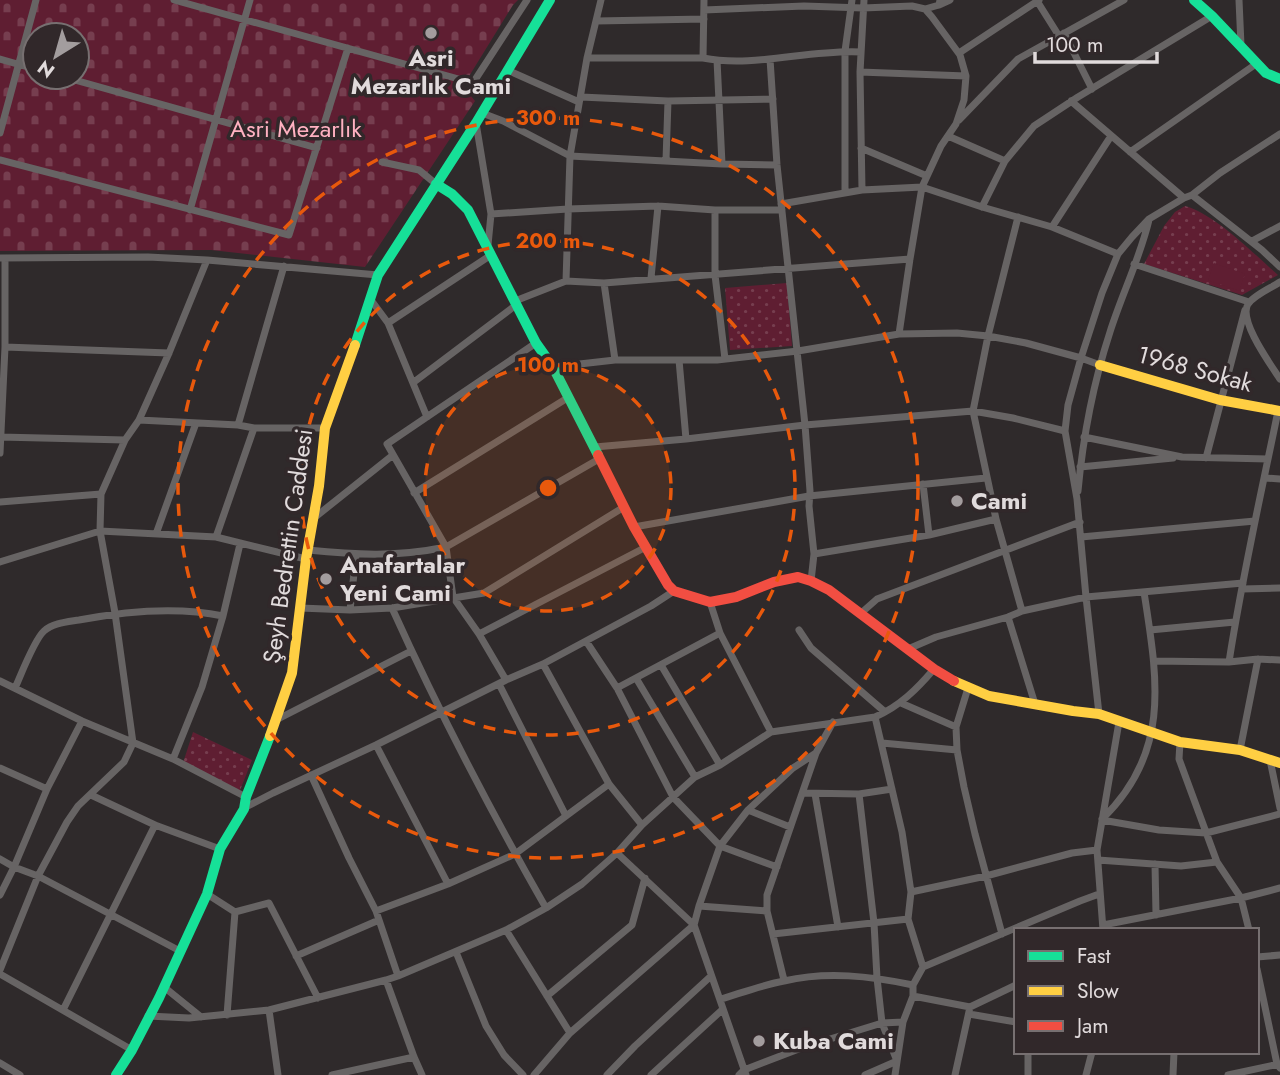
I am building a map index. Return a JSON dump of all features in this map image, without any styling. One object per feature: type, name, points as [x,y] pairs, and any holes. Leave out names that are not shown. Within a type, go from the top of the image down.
[{"type":"main road","name":"Şeyh Bedrettin Caddesi","points":[[116,1075],[132,1051],[207,894],[220,849],[245,803],[292,673],[325,428],[378,275],[479,118],[550,0]]},
{"type":"main road","points":[[1203,6],[1256,64],[1266,73],[1280,79]]},
{"type":"main road","points":[[436,184],[452,194],[468,210],[536,343],[569,397],[634,527],[674,591],[710,602],[736,597],[774,582],[798,578],[811,581],[829,590],[934,668],[968,688],[989,696],[1099,714],[1180,741],[1240,750],[1275,761]]},
{"type":"main road","name":"1968 Sokak","points":[[1100,365],[1220,400],[1279,411]]},
{"type":"street","points":[[0,133],[36,0]]},
{"type":"street","points":[[174,0],[473,83],[527,0]]},
{"type":"street","points":[[190,209],[250,0]]},
{"type":"street","points":[[566,281],[570,156],[587,58],[601,0]]},
{"type":"street","points":[[703,58],[704,0]]},
{"type":"street","points":[[925,9],[950,0]]},
{"type":"street","points":[[899,334],[922,187],[956,124],[1018,59],[1124,0]]},
{"type":"street","points":[[1239,0],[1242,50]]},
{"type":"street","points":[[959,53],[1038,1],[1061,34],[1092,89]]},
{"type":"street","points":[[704,10],[759,4],[804,3],[912,6],[925,9],[959,53],[966,76],[964,100],[956,124]]},
{"type":"street","points":[[845,192],[845,51],[851,4]]},
{"type":"street","points":[[862,190],[860,72],[864,4]]},
{"type":"street","points":[[982,207],[1004,160],[1034,126],[1092,89],[1203,6]]},
{"type":"street","points":[[596,21],[704,19]]},
{"type":"street","points":[[0,160],[289,235],[348,48]]},
{"type":"street","points":[[587,58],[770,59],[845,51],[861,52]]},
{"type":"street","points":[[0,58],[21,65]]},
{"type":"street","points":[[770,59],[781,207],[805,425],[814,554],[811,581]]},
{"type":"street","points":[[717,60],[722,164]]},
{"type":"street","points":[[1130,152],[1256,64]]},
{"type":"street","points":[[507,70],[580,99],[773,99]]},
{"type":"street","points":[[860,72],[966,76]]},
{"type":"street","points":[[91,84],[317,148]]},
{"type":"street","points":[[666,160],[668,101]]},
{"type":"street","points":[[1071,102],[1130,152],[1252,241],[1280,267]]},
{"type":"street","points":[[388,323],[489,252],[491,214],[479,118],[503,121],[570,156],[777,165]]},
{"type":"street","points":[[1099,714],[1080,522],[1065,431],[1068,405],[1081,358],[1118,254],[1149,219],[1280,134]]},
{"type":"street","points":[[948,136],[1004,160]]},
{"type":"street","points":[[1052,227],[1111,136]]},
{"type":"street","points":[[861,148],[927,176]]},
{"type":"street","points":[[382,162],[419,170],[436,184]]},
{"type":"street","points":[[491,214],[658,206],[715,211],[781,207],[845,192],[922,187],[1052,227],[1118,254]]},
{"type":"street","points":[[651,278],[658,206]]},
{"type":"street","points":[[715,211],[715,275],[725,359]]},
{"type":"street","points":[[1018,217],[988,336],[973,411],[996,519],[1022,611]]},
{"type":"street","points":[[1077,499],[1084,437],[1100,365],[1149,219]]},
{"type":"street","points":[[1252,241],[1280,226]]},
{"type":"street","points":[[0,453],[5,347],[2,258],[148,257],[378,275]]},
{"type":"street","points":[[414,382],[516,303],[566,281],[604,283],[910,259]]},
{"type":"street","points":[[132,1051],[0,972],[38,876],[66,822],[78,806],[124,762],[134,743],[100,531],[102,494],[125,440],[139,420],[207,260]]},
{"type":"street","points":[[1134,264],[1247,306]]},
{"type":"street","points":[[238,425],[284,266]]},
{"type":"street","points":[[1206,458],[1247,306],[1280,282]]},
{"type":"street","points":[[604,283],[615,360]]},
{"type":"street","points":[[371,300],[388,323],[427,417]]},
{"type":"street","points":[[1247,306],[1249,327],[1280,379]]},
{"type":"street","points":[[553,368],[615,360],[725,359],[798,351],[899,334],[957,333],[1026,343],[1100,365]]},
{"type":"street","points":[[536,343],[387,444],[446,547],[453,597],[479,634],[566,816]]},
{"type":"street","points":[[5,347],[169,353]]},
{"type":"street","points":[[679,360],[686,439]]},
{"type":"street","points":[[414,493],[569,397]]},
{"type":"street","points":[[0,562],[100,531],[216,537],[240,544],[307,555],[418,553],[446,547],[597,453],[805,425],[973,411],[1065,431]]},
{"type":"street","points":[[1229,662],[1279,411]]},
{"type":"street","points":[[139,420],[254,428],[325,428]]},
{"type":"street","points":[[156,534],[196,423]]},
{"type":"street","points":[[216,537],[254,428]]},
{"type":"street","points":[[0,437],[125,440]]},
{"type":"street","points":[[1084,437],[1184,457]]},
{"type":"street","points":[[313,519],[393,455]]},
{"type":"street","points":[[1080,467],[1184,457],[1268,459]]},
{"type":"street","points":[[634,527],[809,496],[986,478]]},
{"type":"street","points":[[1265,478],[1280,479]]},
{"type":"street","points":[[923,484],[929,535]]},
{"type":"street","points":[[0,502],[102,494]]},
{"type":"street","points":[[300,608],[392,608],[484,593],[624,507]]},
{"type":"street","points":[[814,554],[929,535],[996,519]]},
{"type":"street","points":[[1081,537],[1255,521]]},
{"type":"street","points":[[860,614],[877,599],[1080,522]]},
{"type":"street","points":[[173,759],[202,687],[240,544]]},
{"type":"street","points":[[479,634],[646,547]]},
{"type":"street","points":[[351,610],[356,555]]},
{"type":"street","points":[[908,649],[936,637],[1022,611],[1086,597],[1242,586],[1280,588]]},
{"type":"street","points":[[0,681],[82,721],[173,759],[245,803],[273,793],[376,745],[543,664],[674,591]]},
{"type":"street","points":[[1102,819],[1117,805],[1137,773],[1152,733],[1156,706],[1154,661],[1144,592]]},
{"type":"street","points":[[710,602],[720,633],[771,732]]},
{"type":"street","points":[[392,608],[441,712],[546,908]]},
{"type":"street","points":[[15,688],[41,633],[51,625],[115,613],[168,611],[223,615]]},
{"type":"street","points":[[1008,617],[1035,704]]},
{"type":"street","points":[[1150,630],[1235,622]]},
{"type":"street","points":[[799,630],[811,648],[885,712]]},
{"type":"street","points":[[617,688],[720,633]]},
{"type":"street","points":[[586,641],[617,688],[673,797],[720,846],[777,867]]},
{"type":"street","points":[[276,720],[411,650]]},
{"type":"street","points":[[1240,750],[1258,659]]},
{"type":"street","points":[[1154,661],[1280,660]]},
{"type":"street","points":[[543,664],[609,784],[642,825]]},
{"type":"street","points":[[661,665],[720,765]]},
{"type":"street","points":[[148,1016],[189,1018],[269,1010],[387,981],[506,930],[582,884],[695,777],[720,765],[771,732],[875,717],[901,703],[934,668]]},
{"type":"street","points":[[636,678],[695,777]]},
{"type":"street","points":[[968,688],[956,727],[957,750],[964,788],[1002,934]]},
{"type":"street","points":[[901,703],[956,727]]},
{"type":"street","points":[[875,717],[902,832],[911,892],[908,919],[923,967]]},
{"type":"street","points":[[0,895],[47,789],[82,721]]},
{"type":"street","points":[[784,980],[767,911],[767,895],[816,753],[833,722]]},
{"type":"street","points":[[1119,722],[1097,850],[1103,927],[1280,888]]},
{"type":"street","points":[[1180,741],[1178,759],[1217,862],[1241,898],[1248,928]]},
{"type":"street","points":[[882,743],[957,750]]},
{"type":"street","points":[[376,745],[448,884]]},
{"type":"street","points":[[534,1075],[570,1033],[694,925],[720,846],[748,810],[793,768],[816,753]]},
{"type":"street","points":[[1275,761],[1280,808]]},
{"type":"street","points":[[0,768],[47,789]]},
{"type":"street","points":[[311,775],[377,915],[398,976]]},
{"type":"street","points":[[296,956],[377,915],[515,854],[609,784]]},
{"type":"street","points":[[803,793],[859,794],[892,789]]},
{"type":"street","points":[[815,794],[838,926]]},
{"type":"street","points":[[859,794],[882,1023],[897,1061]]},
{"type":"street","points":[[91,795],[155,825],[220,849]]},
{"type":"street","points":[[748,810],[790,827]]},
{"type":"street","points":[[1102,819],[1159,830],[1206,833],[1280,814]]},
{"type":"street","points":[[63,1010],[155,825]]},
{"type":"street","points":[[911,892],[986,876],[1072,853],[1097,850]]},
{"type":"street","points":[[617,853],[694,925],[721,999],[743,1073],[804,1047],[882,1023],[903,1022]]},
{"type":"street","points":[[0,859],[38,876],[180,951]]},
{"type":"street","points":[[1098,860],[1181,866],[1217,862]]},
{"type":"street","points":[[1155,864],[1156,915]]},
{"type":"street","points":[[547,996],[632,925],[645,878]]},
{"type":"street","points":[[207,894],[235,912],[269,903],[318,998]]},
{"type":"street","points":[[1016,928],[1100,894]]},
{"type":"street","points":[[699,906],[767,911]]},
{"type":"street","points":[[227,1014],[235,912]]},
{"type":"street","points":[[774,934],[908,919]]},
{"type":"street","points":[[895,1075],[903,1022],[913,996],[913,985],[923,967],[1014,929]]},
{"type":"street","points":[[506,930],[570,1033]]},
{"type":"street","points":[[456,952],[486,1026],[504,1055],[523,1075]]},
{"type":"street","points":[[1259,957],[1280,955]]},
{"type":"street","points":[[721,999],[784,980],[836,975],[877,978],[913,985]]},
{"type":"street","points":[[607,1075],[711,976]]},
{"type":"street","points":[[1228,1075],[1279,1065],[1259,979]]},
{"type":"street","points":[[387,981],[422,1075]]},
{"type":"street","points":[[955,1075],[970,1011],[1014,986]]},
{"type":"street","points":[[164,987],[202,1017]]},
{"type":"street","points":[[913,996],[1014,1022]]},
{"type":"street","points":[[651,1075],[723,1009]]},
{"type":"street","points":[[269,1010],[278,1075]]},
{"type":"street","points":[[1259,1019],[1267,1017]]},
{"type":"street","points":[[1028,1054],[1028,1075]]},
{"type":"street","points":[[1086,1075],[1091,1054]]},
{"type":"street","points":[[1173,1075],[1174,1054]]},
{"type":"street","points":[[332,1075],[414,1057]]},
{"type":"street","points":[[865,1075],[897,1061]]},
{"type":"street","points":[[0,1063],[20,1075]]},
{"type":"green space","name":"Asri Mezarlık","points":[[0,0],[518,0],[463,86],[475,101],[365,267],[211,250],[0,251]]},
{"type":"green space","points":[[1185,206],[1209,217],[1278,275],[1242,295],[1144,264],[1164,226],[1175,212]]},
{"type":"green space","points":[[1214,263],[1245,274],[1239,291],[1208,280]]},
{"type":"green space","points":[[787,283],[792,346],[730,350],[725,288]]},
{"type":"green space","points":[[193,732],[252,760],[239,793],[182,766]]},
{"type":"traffic: fast","points":[[355,345],[378,275],[476,123],[550,0]]},
{"type":"traffic: fast","points":[[1194,0],[1266,73],[1280,79]]},
{"type":"traffic: fast","points":[[436,184],[452,194],[468,210],[536,343],[553,367],[598,455]]},
{"type":"traffic: fast","points":[[116,1075],[159,998],[207,894],[220,849],[244,809],[246,797],[270,736]]},
{"type":"traffic: slow","points":[[270,736],[292,673],[325,428],[355,345]]},
{"type":"traffic: slow","points":[[1100,365],[1220,400],[1280,411]]},
{"type":"traffic: slow","points":[[954,681],[989,696],[1099,714],[1180,742],[1240,750],[1280,763]]},
{"type":"traffic: jam","points":[[598,455],[634,527],[674,591],[710,602],[736,597],[774,582],[798,577],[811,581],[829,590],[954,681]]},
{"type":"place","name":"Asri Mezarlık Cami","points":[[431,33]]},
{"type":"place","name":"Cami","points":[[957,501]]},
{"type":"place","name":"Anafartalar Yeni Cami","points":[[326,579]]},
{"type":"place","name":"Kuba Cami","points":[[759,1041]]}]
